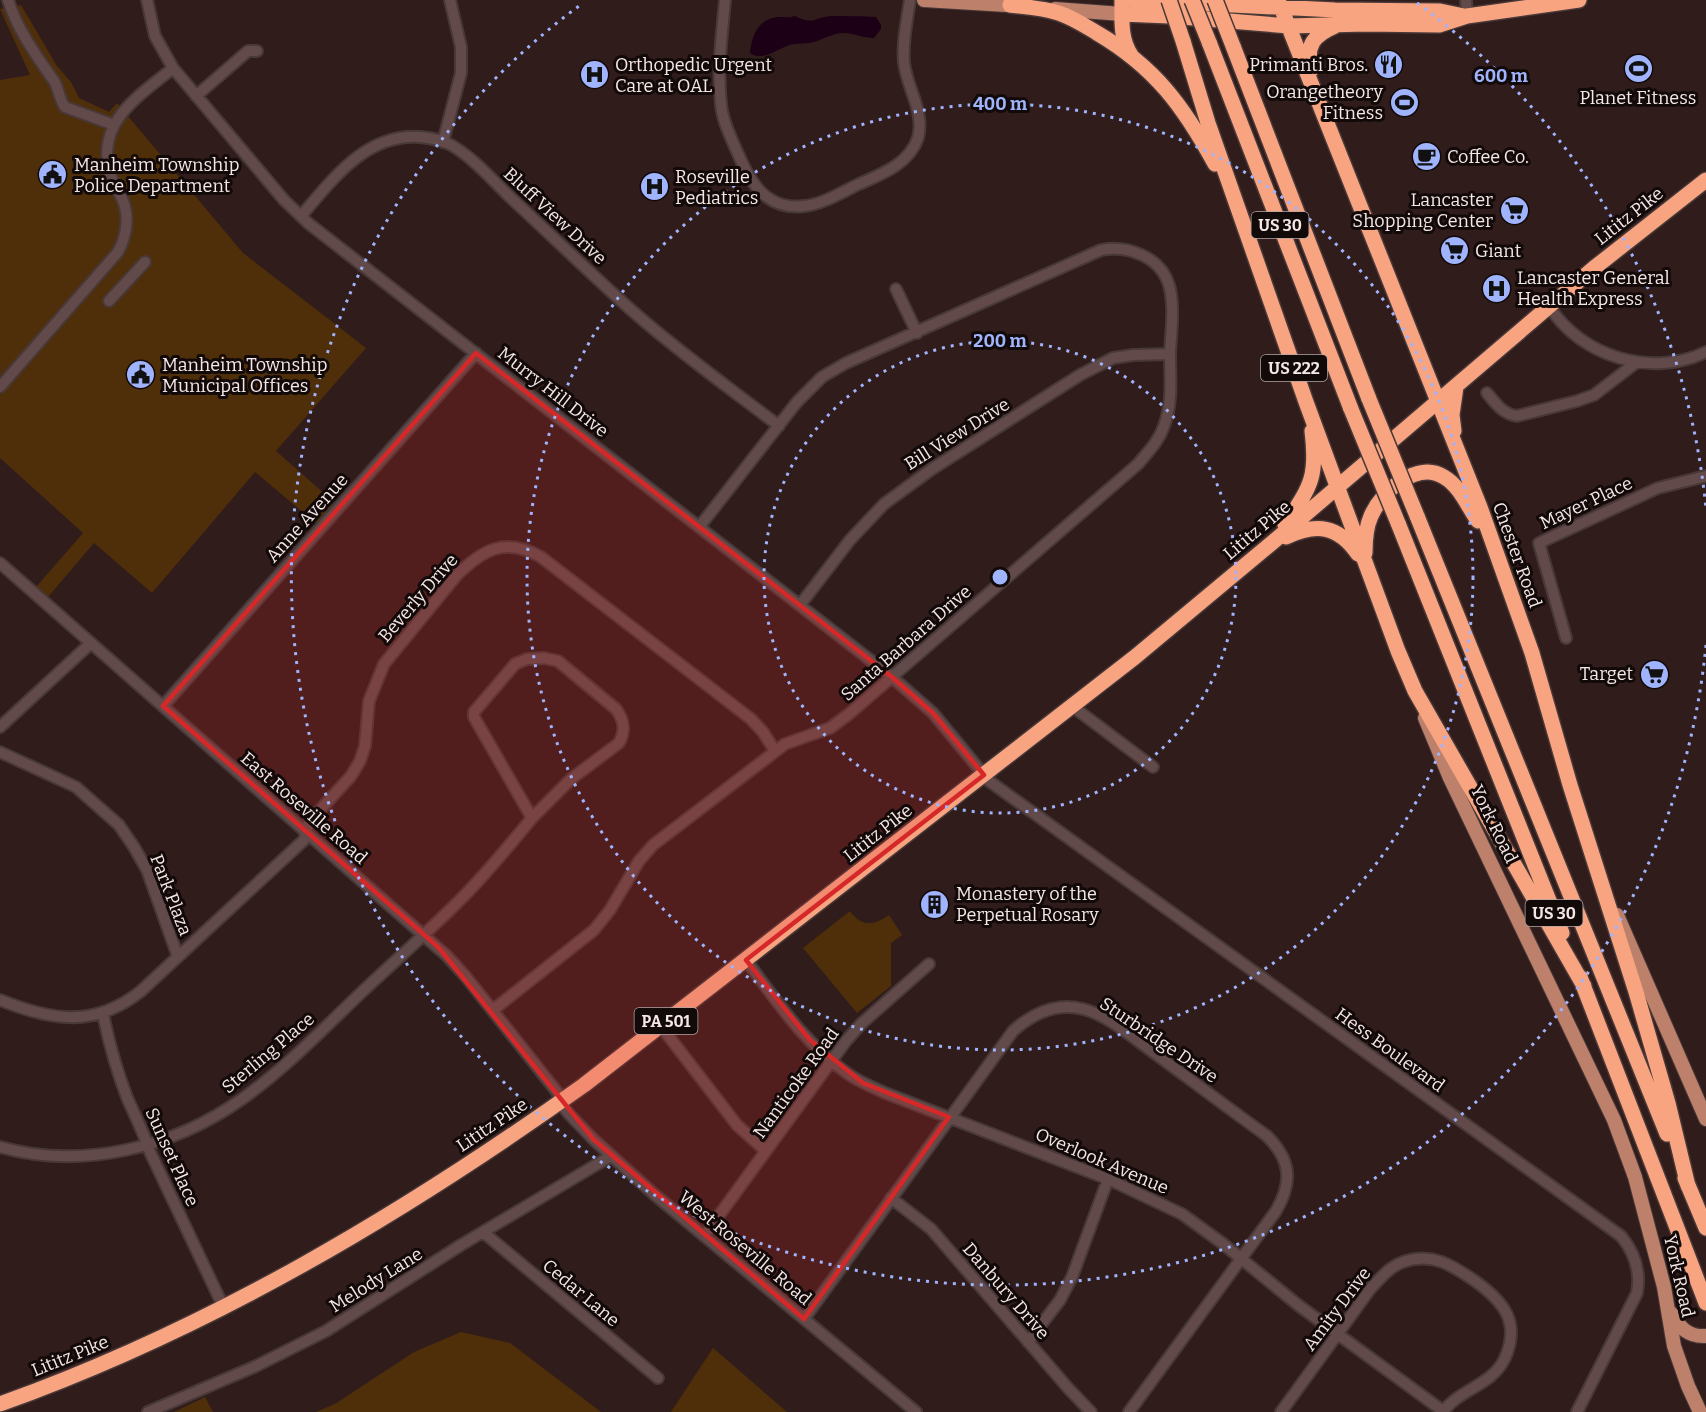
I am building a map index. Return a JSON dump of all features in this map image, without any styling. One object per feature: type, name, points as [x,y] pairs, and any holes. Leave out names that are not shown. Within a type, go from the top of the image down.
[{"type":"highway","points":[[1133,0],[1280,4],[1338,17],[1439,25],[1467,16],[1579,0]]},
{"type":"highway","name":"US 222","points":[[1169,0],[1208,123],[1253,250]]},
{"type":"highway","name":"US 30","points":[[1192,0],[1351,409],[1584,986],[1706,1304]]},
{"type":"highway","name":"US 30","points":[[1215,0],[1369,399],[1706,1228]]},
{"type":"highway","points":[[1309,0],[1338,17]]},
{"type":"highway","name":"Chester Road","points":[[1280,4],[1495,549],[1532,653],[1591,853]]},
{"type":"highway","points":[[1010,5],[1056,12],[1082,24],[1133,57],[1167,89],[1194,126],[1215,165],[1253,250]]},
{"type":"highway","points":[[1133,57],[1125,47],[1122,7],[1169,16],[1289,26],[1338,17]]},
{"type":"highway","points":[[1321,108],[1310,64],[1311,45],[1320,33],[1338,17]]},
{"type":"highway","name":"Lititz Pike","points":[[0,1404],[128,1353],[224,1308],[292,1272],[371,1226],[491,1149],[562,1100],[1135,657],[1273,543],[1549,306],[1706,180]]},
{"type":"highway","name":"York Road","points":[[1253,250],[1306,402],[1415,691]]},
{"type":"highway","points":[[1455,446],[1452,415],[1456,387]]},
{"type":"highway","points":[[1273,543],[1308,491],[1311,482],[1314,449],[1306,402]]},
{"type":"highway","points":[[1369,572],[1365,540],[1370,518],[1386,494],[1402,481],[1424,471],[1439,475],[1452,483],[1495,549]]},
{"type":"highway","points":[[1273,543],[1302,530],[1315,527],[1330,530],[1347,540],[1369,572]]},
{"type":"highway","points":[[1415,691],[1584,986]]},
{"type":"highway","points":[[1591,853],[1636,992],[1689,1186]]},
{"type":"main road","points":[[924,0],[1010,5],[1122,7]]},
{"type":"main road","name":"York Road","points":[[1415,691],[1440,756],[1614,1120],[1635,1177],[1667,1306],[1674,1346],[1700,1412]]},
{"type":"main road","name":"Chester Road","points":[[1591,853],[1706,1119]]},
{"type":"main road","points":[[1667,1306],[1679,1327],[1696,1336],[1706,1336]]},
{"type":"main road","points":[[1688,1386],[1688,1412]]},
{"type":"street","points":[[8,0],[24,38],[55,84],[65,107],[114,125]]},
{"type":"street","name":"Murry Hill Drive","points":[[147,0],[155,36],[173,68],[301,216],[892,677],[933,713],[984,775]]},
{"type":"street","points":[[443,142],[457,94],[462,63],[457,24],[450,0]]},
{"type":"street","points":[[725,0],[720,65],[720,103],[729,132],[746,171],[760,192],[779,203],[798,207],[821,202],[891,169],[907,156],[914,146],[918,138],[919,116],[907,79],[903,53],[910,0]]},
{"type":"street","points":[[1466,0],[1467,16]]},
{"type":"street","points":[[195,96],[248,51],[257,51]]},
{"type":"street","points":[[0,387],[112,261],[121,246],[126,226],[126,208],[109,171],[107,148],[114,125],[132,103],[173,68]]},
{"type":"street","name":"Bluff View Drive","points":[[301,216],[350,163],[376,144],[385,140],[410,137],[443,142],[475,163],[635,314],[779,426]]},
{"type":"street","name":"Santa Barbara Drive","points":[[493,1010],[594,930],[610,910],[634,868],[653,845],[790,741],[822,732],[834,725],[1103,495],[1149,451],[1163,429],[1169,407],[1171,304],[1166,278],[1146,258],[1131,250],[1107,249],[1093,253],[846,363],[822,377],[798,402],[700,526]]},
{"type":"street","points":[[109,301],[145,262]]},
{"type":"street","points":[[896,289],[917,333]]},
{"type":"street","points":[[1549,306],[1566,327],[1579,338],[1607,354],[1637,362],[1681,361],[1706,352]]},
{"type":"street","name":"Anne Avenue","points":[[163,706],[476,353]]},
{"type":"street","name":"Bill View Drive","points":[[800,605],[857,532],[884,504],[910,483],[1109,359],[1133,355],[1170,354]]},
{"type":"street","points":[[1487,393],[1500,408],[1516,416],[1577,401],[1594,394],[1637,362]]},
{"type":"street","name":"Mayer Place","points":[[1566,638],[1539,543],[1658,488],[1706,476]]},
{"type":"street","name":"Beverly Drive","points":[[178,957],[306,837],[309,822],[351,776],[360,761],[369,701],[384,664],[456,576],[485,551],[493,548],[516,547],[541,557],[751,719],[775,751]]},
{"type":"street","name":"East Roseville Road","points":[[0,563],[424,935],[466,977],[562,1100]]},
{"type":"street","points":[[0,728],[91,643]]},
{"type":"street","name":"Sterling Place","points":[[0,1146],[28,1153],[70,1156],[119,1152],[148,1145],[216,1116],[256,1089],[424,935],[482,877],[532,818],[572,779],[619,742],[624,725],[616,709],[558,661],[544,658],[526,659],[515,664],[474,712],[474,717],[532,818]]},
{"type":"street","points":[[1072,706],[1153,767]]},
{"type":"street","name":"Park Plaza","points":[[0,752],[76,787],[118,825],[128,837],[147,870],[178,957],[133,998],[103,1014],[89,1017],[50,1015],[0,1000]]},
{"type":"street","name":"Hess Boulevard","points":[[984,775],[997,787],[1621,1236],[1636,1260],[1637,1293],[1577,1412]]},
{"type":"street","name":"Overlook Avenue","points":[[746,960],[793,1021],[831,1060],[863,1083],[1108,1179],[1182,1214],[1242,1258],[1338,1335],[1443,1411]]},
{"type":"street","name":"Nanticoke Road","points":[[704,1236],[831,1060],[861,1024],[929,964]]},
{"type":"street","name":"Sturbridge Drive","points":[[804,1319],[1004,1042],[1025,1020],[1038,1013],[1065,1007],[1084,1009],[1136,1040],[1267,1136],[1281,1151],[1287,1169],[1285,1192],[1276,1211],[1129,1412]]},
{"type":"street","name":"Sunset Place","points":[[103,1014],[111,1050],[128,1100],[224,1308]]},
{"type":"street","points":[[660,1025],[736,1125],[766,1151]]},
{"type":"street","name":"West Roseville Road","points":[[562,1100],[564,1108],[570,1115],[611,1156],[916,1412]]},
{"type":"street","name":"Melody Lane","points":[[148,1412],[254,1367],[316,1336],[611,1156]]},
{"type":"street","points":[[1028,1342],[1060,1300],[1072,1277],[1108,1179]]},
{"type":"street","name":"Danbury Drive","points":[[891,1198],[931,1229],[1091,1412]]},
{"type":"street","name":"Cedar Lane","points":[[483,1232],[658,1378]]},
{"type":"street","name":"Amity Drive","points":[[1281,1412],[1385,1272],[1404,1261],[1427,1258],[1447,1262],[1498,1300],[1506,1310],[1511,1330],[1509,1347],[1502,1363],[1492,1375],[1482,1384],[1453,1401],[1443,1411]]},
{"type":"highlighted area","points":[[476,353],[892,677],[933,713],[984,775],[746,960],[810,1040],[863,1083],[949,1117],[804,1319],[594,1140],[438,947],[163,706]]},
{"type":"shaded area","points":[[21,5],[79,98],[109,112],[117,103],[243,253],[366,348],[276,451],[335,503],[317,524],[255,472],[152,593],[94,543],[48,597],[36,587],[83,533],[0,458],[0,80],[30,75],[0,9]]},
{"type":"shaded area","points":[[795,16],[811,21],[832,16],[876,17],[881,29],[874,38],[841,33],[814,42],[790,45],[765,55],[750,53],[755,33],[762,23],[773,18]]},
{"type":"shaded area","points":[[850,911],[859,920],[868,923],[889,915],[902,935],[891,943],[891,986],[857,1013],[803,948]]},
{"type":"shaded area","points":[[461,1332],[510,1343],[601,1412],[316,1412],[335,1404],[414,1352]]},
{"type":"shaded area","points":[[713,1348],[787,1412],[671,1412]]},
{"type":"shaded area","points":[[205,1397],[213,1412],[174,1412]]},
{"type":"place","name":"Primanti Bros.","points":[[1389,65]]},
{"type":"place","name":"Planet Fitness","points":[[1638,69]]},
{"type":"place","name":"Orthopedic Urgent Care at OAL","points":[[594,75]]},
{"type":"place","name":"Orangetheory Fitness","points":[[1404,102]]},
{"type":"place","name":"Coffee Co.","points":[[1426,157]]},
{"type":"place","name":"Manheim Township Police Department","points":[[53,175]]},
{"type":"place","name":"Roseville Pediatrics","points":[[654,187]]},
{"type":"place","name":"Lancaster Shopping Center","points":[[1514,210]]},
{"type":"place","name":"Giant","points":[[1454,251]]},
{"type":"place","name":"Lancaster General Health Express","points":[[1496,288]]},
{"type":"place","name":"Manheim Township Municipal Offices","points":[[141,375]]},
{"type":"place","name":"Target","points":[[1654,674]]},
{"type":"place","name":"Monastery of the Perpetual Rosary","points":[[935,904]]}]
